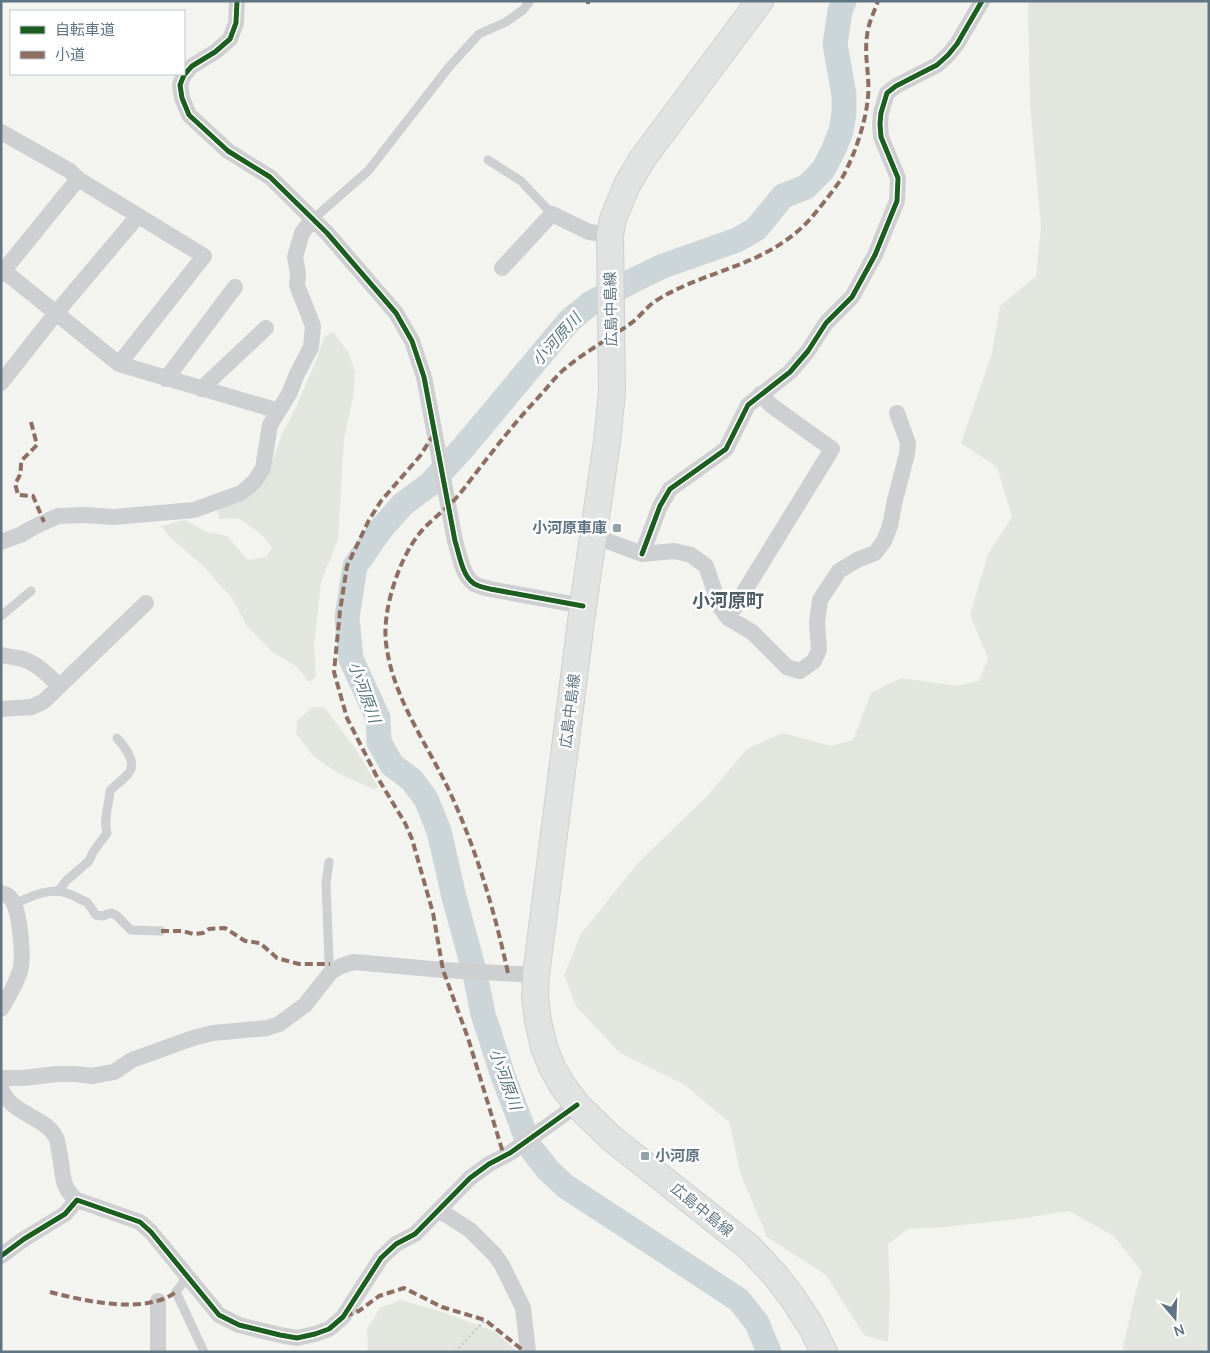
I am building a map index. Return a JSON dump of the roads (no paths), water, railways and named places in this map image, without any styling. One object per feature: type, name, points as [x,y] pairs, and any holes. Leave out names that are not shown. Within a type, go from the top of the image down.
[{"type":"main road","name":"広島中島線","points":[[760,1],[643,158],[626,185],[613,219],[610,235],[612,392],[608,442],[583,606],[536,975],[536,998],[538,1021],[544,1047],[552,1068],[577,1105],[611,1138],[748,1247],[775,1275],[792,1297],[811,1326],[824,1352]]},
{"type":"street","points":[[185,74],[192,66],[230,40],[236,23],[238,1]]},
{"type":"street","points":[[642,554],[660,506],[670,490],[726,449],[748,404],[790,372],[808,351],[826,323],[852,297],[875,255],[897,201],[898,178],[881,137],[881,113],[888,93],[902,83],[937,65],[948,55],[972,21],[982,1]]},
{"type":"street","points":[[184,75],[180,85],[182,98],[189,115],[228,152],[270,177],[327,233],[396,313],[412,341],[424,377],[455,542],[463,567],[470,581],[478,586],[490,589],[583,606]]},
{"type":"street","points":[[1,132],[70,171],[78,179],[204,256],[119,364]]},
{"type":"street","points":[[78,179],[3,273],[119,364],[279,411]]},
{"type":"street","points":[[502,268],[552,214],[589,232],[610,235]]},
{"type":"street","points":[[1,382],[56,313],[138,216]]},
{"type":"street","points":[[1,542],[20,535],[58,516],[130,516],[194,510],[240,493],[255,481],[263,468],[270,425],[289,394],[296,374],[311,347],[313,326],[297,285],[298,273],[295,257],[302,234],[312,220]]},
{"type":"street","points":[[166,379],[235,287]]},
{"type":"street","points":[[201,389],[266,328]]},
{"type":"street","points":[[728,618],[832,449],[772,406],[760,394]]},
{"type":"street","points":[[594,536],[642,554],[674,551],[691,555],[706,566],[720,606],[728,618],[752,632],[787,667],[800,671],[814,660],[819,650],[817,622],[820,600],[838,572],[857,560],[875,553],[884,541],[890,526],[908,454],[908,443],[897,413]]},
{"type":"street","points":[[1,709],[32,707],[44,701],[146,603]]},
{"type":"street","points":[[1,655],[30,662],[41,669],[59,686]]},
{"type":"street","points":[[1,1010],[20,972],[22,960],[19,923],[7,898]]},
{"type":"street","points":[[1,1078],[57,1074],[91,1076],[114,1072],[132,1060],[192,1038],[220,1032],[267,1028],[279,1024],[305,1005],[331,972],[341,966],[354,962],[443,970],[536,975]]},
{"type":"street","points":[[1,1088],[5,1098],[49,1128],[57,1138],[64,1185],[77,1200],[140,1222],[151,1232],[219,1315],[238,1326],[297,1338],[329,1329],[343,1317],[381,1258],[396,1244],[415,1234],[470,1178],[489,1164],[510,1153],[577,1105]]},
{"type":"street","points":[[1,1256],[65,1214],[77,1200]]},
{"type":"street","points":[[439,1210],[470,1230],[495,1255],[502,1265],[523,1308],[528,1352]]},
{"type":"street","points":[[158,1301],[158,1352]]},
{"type":"lane","points":[[312,220],[368,171],[449,67],[478,34],[506,22],[523,10],[530,1]]},
{"type":"lane","points":[[488,160],[521,181],[552,214]]},
{"type":"lane","points":[[1,616],[31,590]]},
{"type":"lane","points":[[58,891],[66,880],[88,861],[107,832],[105,826],[110,791],[129,773],[131,768],[129,753],[117,738]]},
{"type":"lane","points":[[329,862],[326,884],[331,972]]},
{"type":"lane","points":[[7,898],[43,892],[58,891],[68,893],[88,902],[96,915],[102,916],[111,913],[116,915],[132,930],[161,931]]},
{"type":"lane","points":[[187,1277],[176,1292],[204,1352]]},
{"type":"waterway","name":"小河原川","points":[[769,1352],[757,1323],[739,1300],[565,1186],[548,1170],[530,1147],[503,1076],[483,1014],[475,974],[454,897],[439,831],[426,799],[412,780],[392,765],[379,742],[378,718],[351,659],[347,618],[355,566],[381,529],[403,504],[430,484],[463,448],[569,321],[591,303],[634,280],[663,266],[737,240],[756,229],[783,196],[806,187],[823,170],[841,131],[844,113],[844,95],[835,44],[840,11],[844,1]]},
{"type":"place","name":"小河原車庫","points":[[617,528]]},
{"type":"place","name":"小河原","points":[[645,1156]]},
{"type":"district","name":"小河原町","points":[[728,601]]}]
